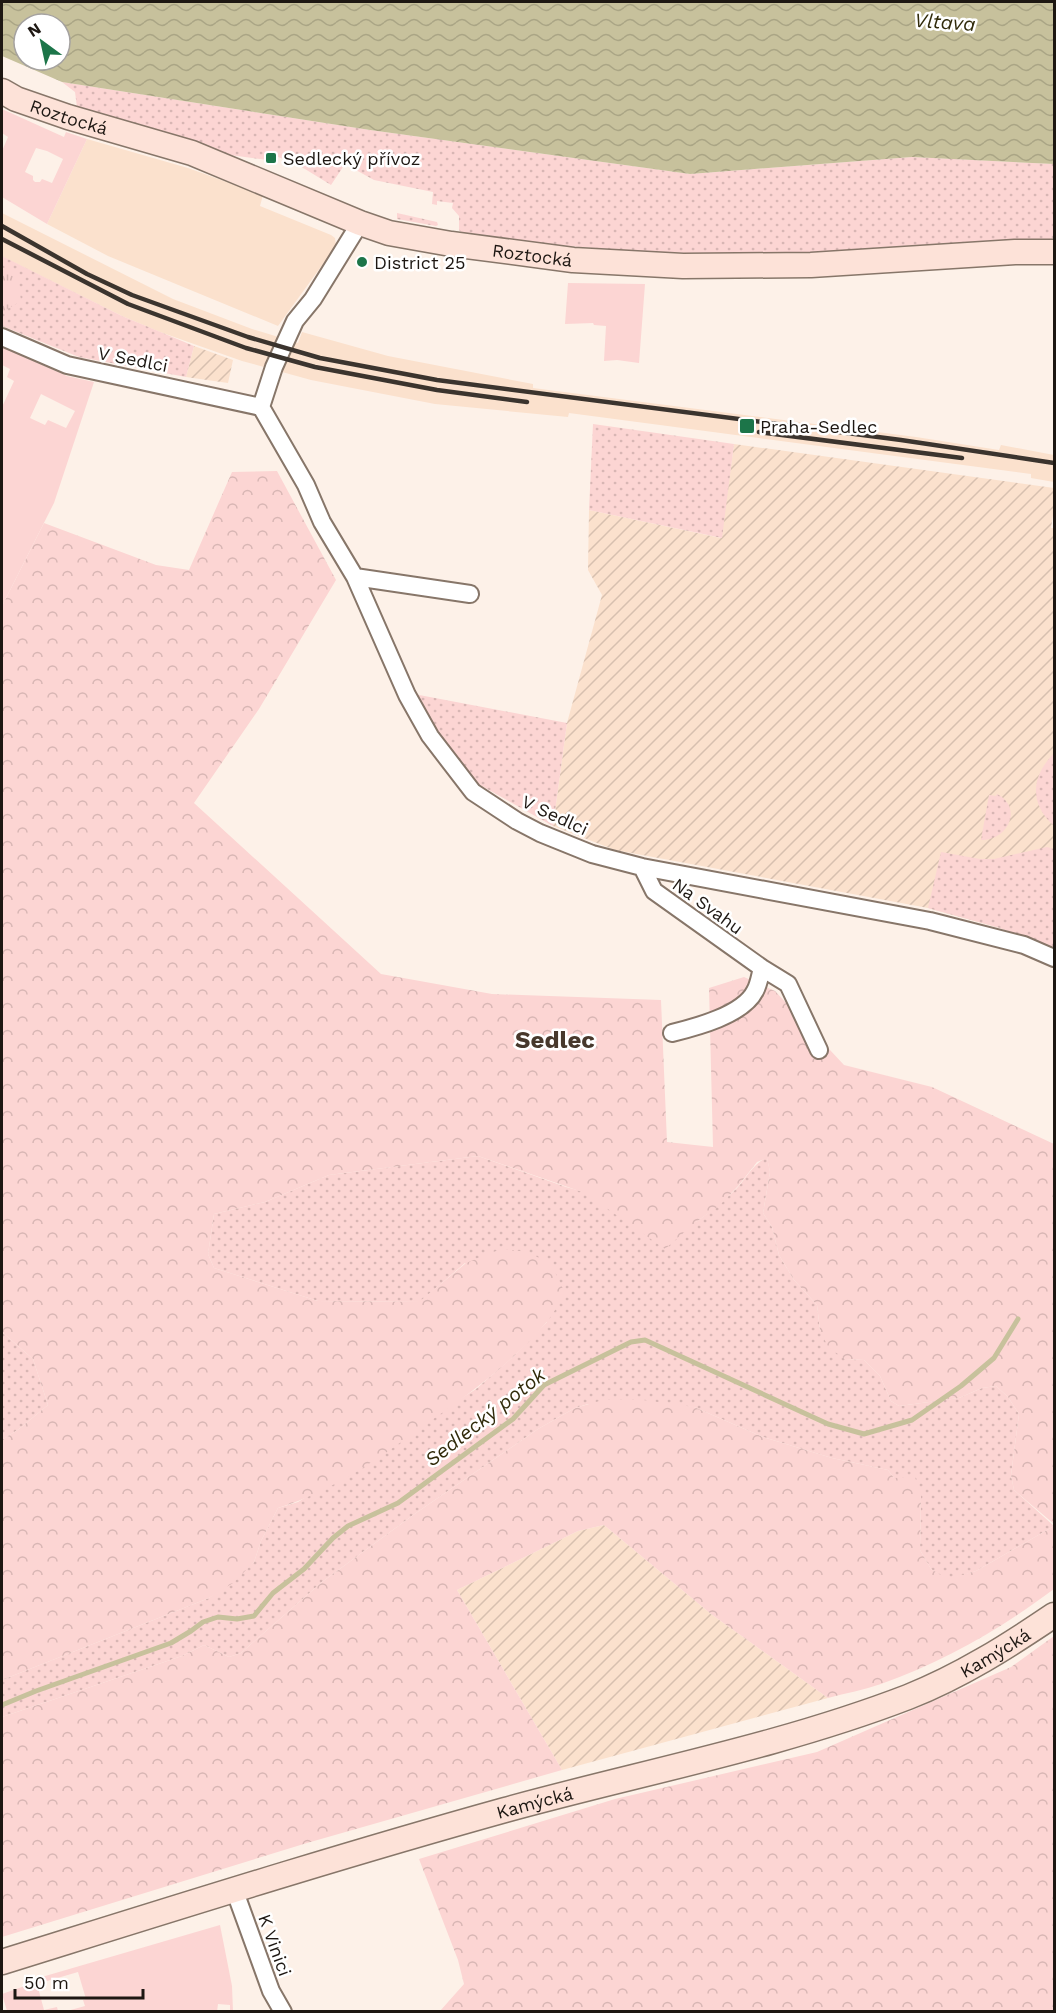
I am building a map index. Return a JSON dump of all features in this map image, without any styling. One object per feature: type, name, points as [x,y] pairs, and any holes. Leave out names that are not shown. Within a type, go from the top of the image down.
[{"type":"main road","name":"Roztocká","points":[[2,91],[16,99],[68,117],[192,153],[287,191],[360,224],[389,233],[524,254],[573,260],[683,266],[811,265],[1015,252],[1054,252]]},
{"type":"main road","name":"Kamýcká","points":[[2,1962],[234,1889],[506,1810],[816,1729],[910,1696],[962,1672],[1009,1646],[1054,1615]]},
{"type":"street","points":[[261,407],[274,367],[296,321],[360,224]]},
{"type":"street","name":"V Sedlci","points":[[2,337],[67,365],[261,407],[297,469],[322,522],[355,577],[407,695],[430,736],[473,792],[517,821],[592,854],[642,867],[930,921],[1024,945],[1054,958]]},
{"type":"street","points":[[355,577],[470,594]]},
{"type":"street","name":"Na Svahu","points":[[642,867],[654,891],[788,984],[819,1050]]},
{"type":"street","points":[[672,1033],[702,1026],[742,1005],[755,992],[762,968]]},
{"type":"street","name":"K Vinici","points":[[234,1889],[272,1991],[283,2012]]},
{"type":"shaded area","points":[[87,139],[188,168],[263,195],[260,206],[331,235],[335,238],[336,246],[278,326],[108,256],[47,224]]},
{"type":"shaded area","points":[[2,213],[173,299],[252,329],[298,343],[302,332],[388,356],[533,384],[533,388],[916,437],[999,450],[1001,445],[1054,455],[1054,482],[1031,478],[1031,474],[569,413],[568,417],[435,404],[311,380],[242,361],[160,332],[122,316],[9,260],[2,256]]},
{"type":"shaded area","points":[[194,346],[233,360],[228,383],[186,377]]},
{"type":"shaded area","points":[[734,444],[1054,488],[1051,528],[1054,528],[1054,949],[1000,928],[928,908],[615,850],[553,826],[567,723],[602,595],[588,570],[589,510],[721,538]]},
{"type":"shaded area","points":[[604,1525],[711,1614],[828,1698],[562,1770],[457,1590],[578,1531]]},
{"type":"green space","points":[[62,82],[370,130],[690,174],[912,157],[1054,164],[1054,239],[819,254],[735,254],[598,248],[462,233],[459,230],[459,216],[452,208],[453,203],[437,201],[437,205],[432,204],[433,192],[374,180],[345,164],[331,185],[305,169],[272,154],[268,160],[230,155],[77,107],[75,92]]},
{"type":"green space","points":[[2,109],[64,137],[66,132],[87,139],[47,224],[2,197],[2,151],[8,137],[2,133]],"holes":[[[36,148],[63,159],[52,183],[42,179],[40,182],[35,182],[33,176],[25,172]]]},
{"type":"green space","points":[[397,213],[437,222],[438,225],[397,219]]},
{"type":"green space","points":[[2,256],[122,316],[194,346],[186,377],[79,357],[2,326]]},
{"type":"green space","points":[[2,267],[18,276],[21,301],[2,312]]},
{"type":"green space","points":[[568,283],[645,284],[639,363],[604,361],[606,326],[593,323],[565,324]]},
{"type":"green space","points":[[2,347],[67,376],[94,382],[54,503],[2,606],[2,407],[14,381],[7,377],[10,369],[2,365]],"holes":[[[41,394],[75,411],[66,428],[48,420],[45,425],[30,418]]]},
{"type":"green space","points":[[593,424],[734,444],[722,538],[589,510]]},
{"type":"green space","points":[[277,471],[336,580],[259,709],[194,803],[381,974],[492,994],[661,1000],[667,1142],[713,1147],[709,988],[744,977],[775,991],[844,1065],[932,1087],[1054,1144],[1054,1524],[1014,1490],[1011,1475],[1019,1414],[1008,1397],[996,1386],[982,1388],[959,1398],[899,1406],[891,1401],[880,1376],[864,1360],[845,1359],[828,1347],[820,1330],[817,1305],[794,1280],[779,1255],[772,1227],[763,1213],[770,1172],[767,1158],[757,1162],[720,1205],[665,1249],[585,1193],[478,1156],[329,1175],[265,1202],[214,1214],[208,1254],[214,1268],[318,1301],[419,1302],[466,1263],[501,1249],[529,1252],[552,1266],[565,1293],[551,1317],[531,1339],[471,1392],[353,1474],[317,1493],[278,1508],[261,1541],[254,1562],[233,1583],[209,1598],[2,1680],[2,1440],[48,1405],[33,1359],[2,1332],[2,606],[44,523],[156,565],[189,570],[232,472]]},
{"type":"green space","points":[[414,694],[567,723],[553,826],[480,785],[477,789],[433,729]]},
{"type":"green space","points":[[1054,753],[1054,826],[1040,808],[1036,790],[1041,771]]},
{"type":"green space","points":[[997,794],[1005,800],[1009,807],[1011,814],[1009,822],[999,835],[981,840],[989,795],[996,796]]},
{"type":"green space","points":[[1047,847],[1054,849],[1054,949],[1000,928],[928,908],[941,852],[980,859],[994,859]]},
{"type":"green space","points":[[478,1156],[566,1187],[696,1222],[737,1188],[754,1167],[767,1157],[770,1172],[763,1213],[772,1227],[779,1255],[794,1280],[817,1305],[820,1330],[845,1359],[864,1360],[880,1376],[891,1401],[899,1406],[959,1398],[982,1388],[996,1386],[1008,1397],[1019,1414],[1011,1475],[1014,1490],[1054,1526],[976,1571],[947,1580],[931,1569],[920,1550],[921,1496],[894,1478],[888,1470],[832,1458],[763,1437],[694,1407],[588,1404],[575,1408],[538,1429],[416,1513],[322,1582],[241,1653],[229,1657],[204,1645],[182,1656],[2,1717],[2,1680],[209,1598],[254,1562],[261,1541],[278,1508],[298,1502],[476,1389],[514,1356],[547,1322],[465,1263],[420,1302],[318,1301],[214,1268],[208,1254],[214,1214],[265,1202],[329,1175]]},
{"type":"green space","points":[[2,1332],[33,1359],[48,1405],[2,1440]]},
{"type":"green space","points":[[603,1400],[643,1400],[694,1407],[763,1437],[832,1458],[888,1470],[894,1478],[915,1477],[921,1496],[920,1550],[931,1569],[947,1579],[976,1571],[1054,1526],[1054,1589],[1014,1617],[949,1655],[881,1684],[828,1698],[711,1614],[604,1525],[578,1531],[457,1590],[562,1770],[307,1843],[2,1937],[2,1717],[182,1656],[204,1645],[229,1657],[241,1653],[322,1582],[416,1513],[538,1429],[575,1408]]},
{"type":"green space","points":[[1054,1636],[1054,2011],[440,2011],[464,1984],[458,1960],[419,1859],[615,1799],[817,1752],[1011,1667]]},
{"type":"green space","points":[[220,1925],[232,1986],[233,2011],[230,2011],[230,2005],[218,2004],[217,2012],[67,2011],[85,2006],[83,2000],[86,1999],[78,1972],[37,1984],[44,2010],[57,2007],[58,2011],[7,2011],[2,1994],[22,1987],[35,1979]]},
{"type":"water","name":"Vltava","points":[[2,2],[1054,2],[1054,164],[912,157],[690,174],[370,130],[62,82],[39,72],[72,72],[72,12],[12,12],[12,60],[2,56]]},
{"type":"waterway","name":"Sedlecký potok","points":[[2,1705],[171,1643],[203,1622],[218,1617],[237,1619],[254,1616],[273,1593],[304,1569],[333,1538],[348,1526],[398,1503],[513,1419],[544,1385],[631,1342],[645,1340],[828,1424],[864,1434],[912,1420],[961,1386],[994,1358],[1018,1319]]},
{"type":"railway","points":[[2,226],[87,274],[132,295],[248,337],[320,358],[437,380],[901,440],[1054,463]]},
{"type":"railway","points":[[2,239],[128,304],[246,348],[315,367],[437,390],[527,402]]},
{"type":"railway","points":[[759,432],[962,458]]},
{"type":"place","name":"Sedlecký přívoz","points":[[271,158]]},
{"type":"place","name":"District 25","points":[[362,262]]},
{"type":"place","name":"Praha-Sedlec","points":[[747,426]]},
{"type":"district","name":"Sedlec","points":[[555,1040]]}]
